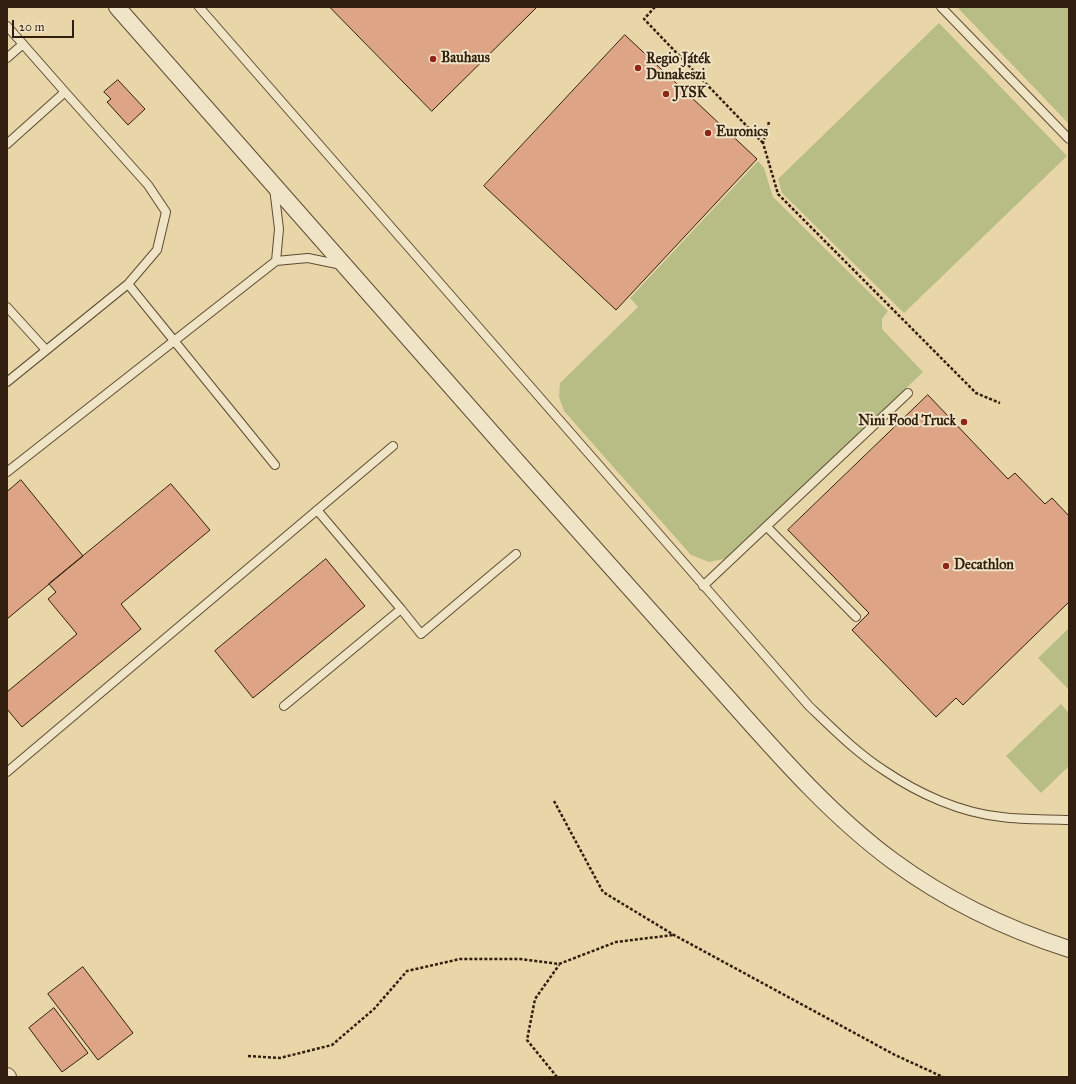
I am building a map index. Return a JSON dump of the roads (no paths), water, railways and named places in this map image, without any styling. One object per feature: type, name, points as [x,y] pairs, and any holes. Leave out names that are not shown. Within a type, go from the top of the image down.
[{"type":"street","points":[[117,7],[557,507],[790,766],[862,836],[894,862],[940,892],[984,915],[1027,935],[1069,949]]},
{"type":"lane","points":[[199,7],[808,706],[846,741],[884,771],[959,808],[1002,818],[1069,820]]},
{"type":"lane","points":[[941,7],[1069,139]]},
{"type":"lane","points":[[7,26],[148,185],[166,212],[157,250],[128,284],[7,382]]},
{"type":"lane","points":[[7,58],[23,44]]},
{"type":"lane","points":[[7,144],[65,92]]},
{"type":"lane","points":[[273,184],[279,229],[276,261]]},
{"type":"lane","points":[[7,472],[276,261],[308,258],[345,266]]},
{"type":"lane","points":[[128,284],[275,465]]},
{"type":"lane","points":[[7,307],[46,350]]},
{"type":"lane","points":[[703,586],[908,393]]},
{"type":"lane","points":[[7,772],[393,446]]},
{"type":"lane","points":[[317,510],[421,634],[516,554]]},
{"type":"lane","points":[[767,527],[856,617]]},
{"type":"lane","points":[[284,706],[400,609]]},
{"type":"place","name":"Bauhaus","points":[[433,59]]},
{"type":"place","name":"Regio Játék Dunakeszi","points":[[638,68]]},
{"type":"place","name":"JYSK","points":[[666,94]]},
{"type":"place","name":"Euronics","points":[[708,133]]},
{"type":"place","name":"Nini Food Truck","points":[[964,422]]},
{"type":"place","name":"Decathlon","points":[[946,566]]}]
